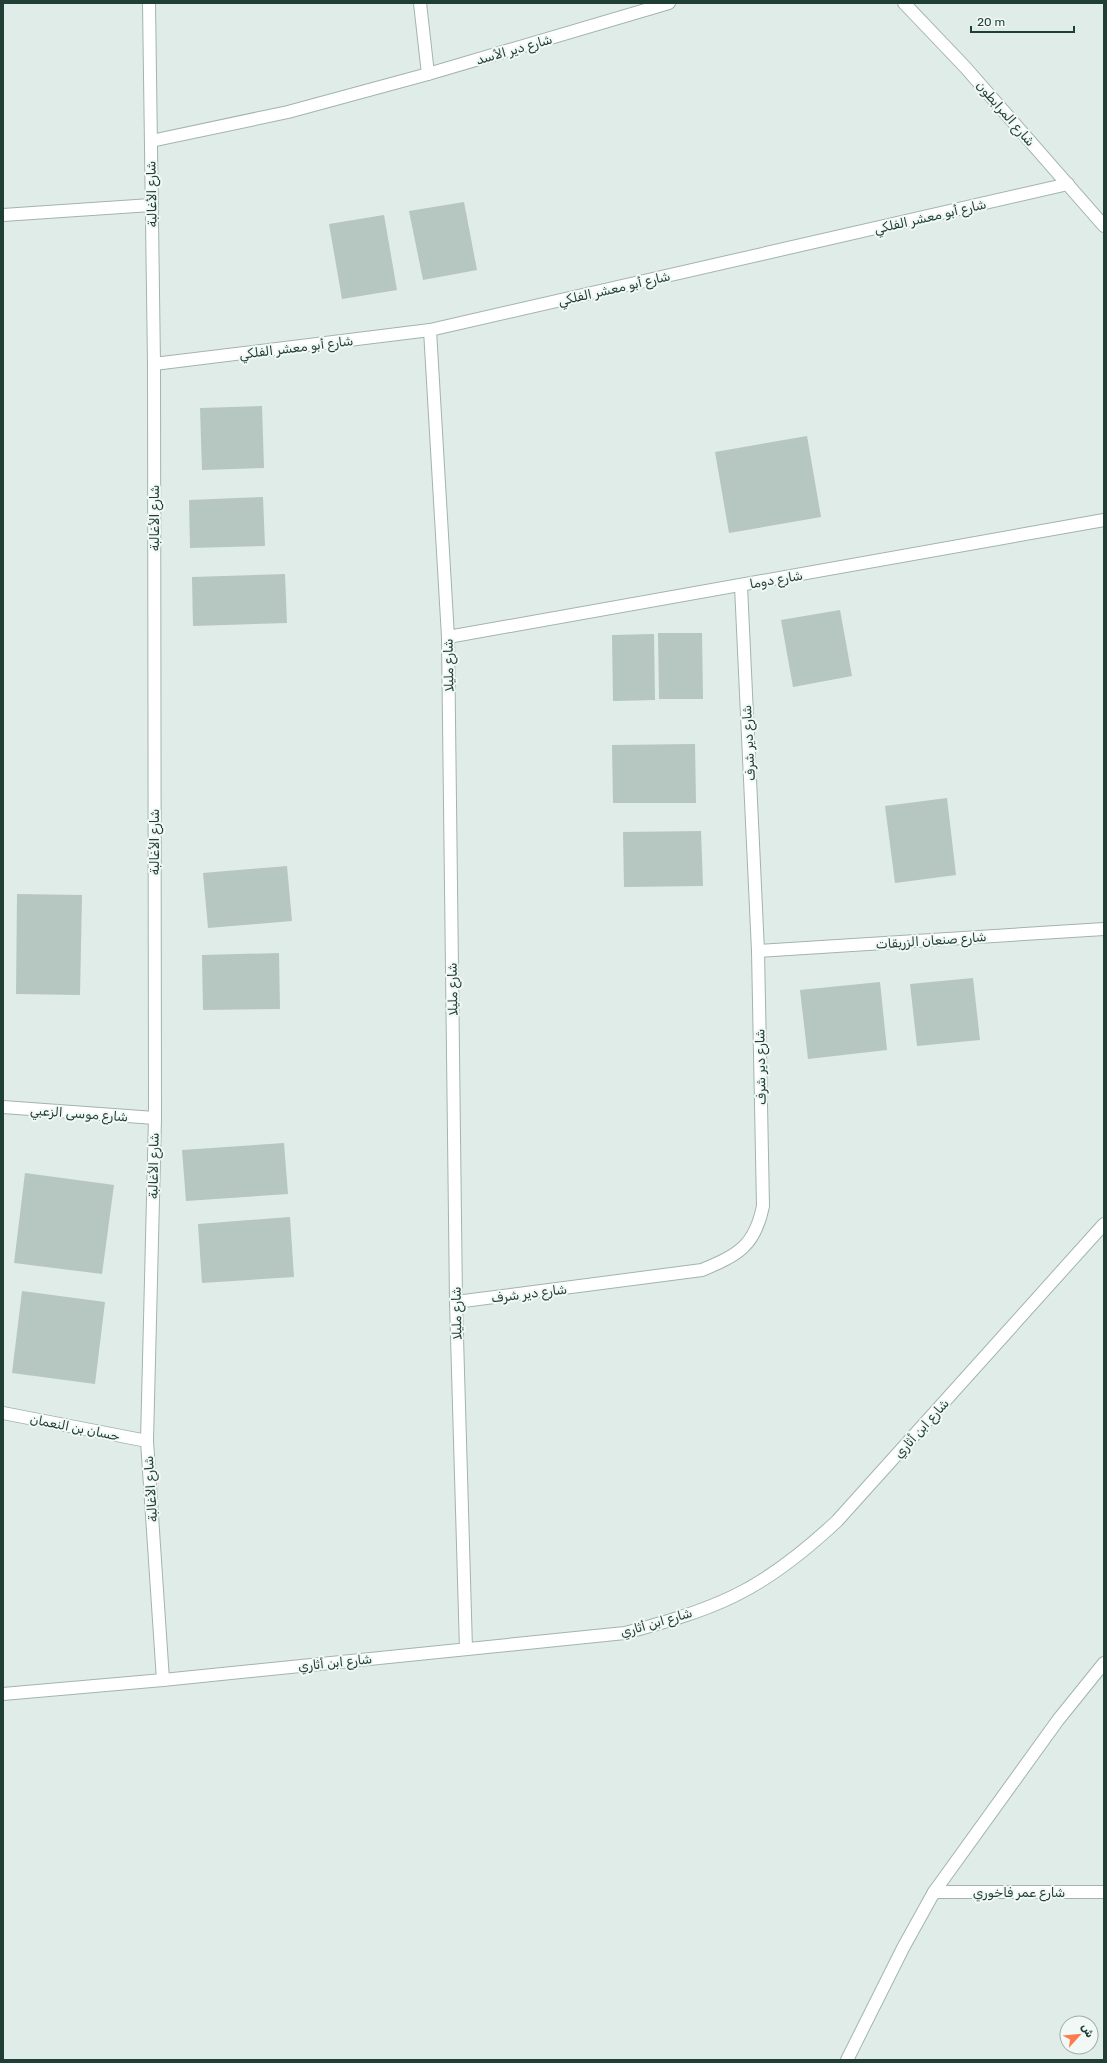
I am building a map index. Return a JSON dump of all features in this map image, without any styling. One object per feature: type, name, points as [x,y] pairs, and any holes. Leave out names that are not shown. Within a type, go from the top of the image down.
[{"type":"street","name":"شارع الأغالبة","points":[[149,3],[154,364],[154,1118],[147,1441],[163,1680]]},
{"type":"street","points":[[420,3],[428,74]]},
{"type":"street","name":"شارع دير الأسد","points":[[150,141],[288,112],[428,74],[669,3]]},
{"type":"street","name":"شارع المرابطون","points":[[904,3],[965,67],[1104,226]]},
{"type":"street","name":"شارع أبو معشر الفلكي","points":[[154,364],[430,330],[1068,184]]},
{"type":"street","points":[[3,215],[151,206]]},
{"type":"street","name":"شارع مليلا","points":[[430,330],[448,637],[456,1302],[466,1649]]},
{"type":"street","name":"شارع دوما","points":[[448,637],[741,586],[1104,520]]},
{"type":"street","name":"شارع دير شرف","points":[[456,1302],[702,1270],[726,1260],[747,1245],[759,1225],[763,1206],[758,951],[741,586]]},
{"type":"street","name":"شارع صنعان الزريقات","points":[[758,951],[1104,929]]},
{"type":"street","name":"شارع موسى الزعبي","points":[[3,1107],[154,1118]]},
{"type":"street","name":"شارع ابن أثاري","points":[[3,1694],[163,1680],[625,1633],[699,1610],[734,1596],[777,1571],[811,1545],[837,1521],[1104,1224]]},
{"type":"street","name":"حسان بن النعمان","points":[[3,1413],[147,1441]]},
{"type":"street","points":[[847,2060],[890,1977],[903,1948],[934,1892],[1058,1720],[1104,1663]]},
{"type":"street","name":"شارع عمر فاخوري","points":[[934,1892],[1104,1892]]},
{"type":"building","points":[[464,202],[477,270],[423,280],[409,211]]},
{"type":"building","points":[[384,215],[397,290],[342,299],[329,224]]},
{"type":"building","points":[[262,406],[264,468],[202,470],[200,408]]},
{"type":"building","points":[[807,436],[821,517],[729,533],[715,452]]},
{"type":"building","points":[[263,497],[265,546],[190,548],[189,500]]},
{"type":"building","points":[[285,574],[287,623],[193,626],[192,577]]},
{"type":"building","points":[[840,610],[852,676],[793,687],[781,620]]},
{"type":"building","points":[[658,633],[702,633],[703,699],[659,699]]},
{"type":"building","points":[[654,634],[655,700],[613,701],[612,635]]},
{"type":"building","points":[[695,744],[696,803],[613,803],[612,745]]},
{"type":"building","points":[[947,798],[956,875],[895,883],[885,806]]},
{"type":"building","points":[[701,831],[703,886],[624,887],[623,832]]},
{"type":"building","points":[[287,866],[292,921],[208,928],[203,873]]},
{"type":"building","points":[[17,894],[82,895],[80,995],[16,994]]},
{"type":"building","points":[[279,953],[280,1009],[203,1010],[202,955]]},
{"type":"building","points":[[973,978],[980,1040],[917,1046],[910,984]]},
{"type":"building","points":[[880,982],[887,1050],[808,1059],[800,990]]},
{"type":"building","points":[[284,1143],[288,1194],[186,1201],[182,1150]]},
{"type":"building","points":[[25,1173],[114,1185],[102,1274],[14,1263]]},
{"type":"building","points":[[290,1217],[294,1277],[202,1283],[198,1224]]},
{"type":"building","points":[[22,1291],[105,1302],[95,1384],[12,1373]]}]
